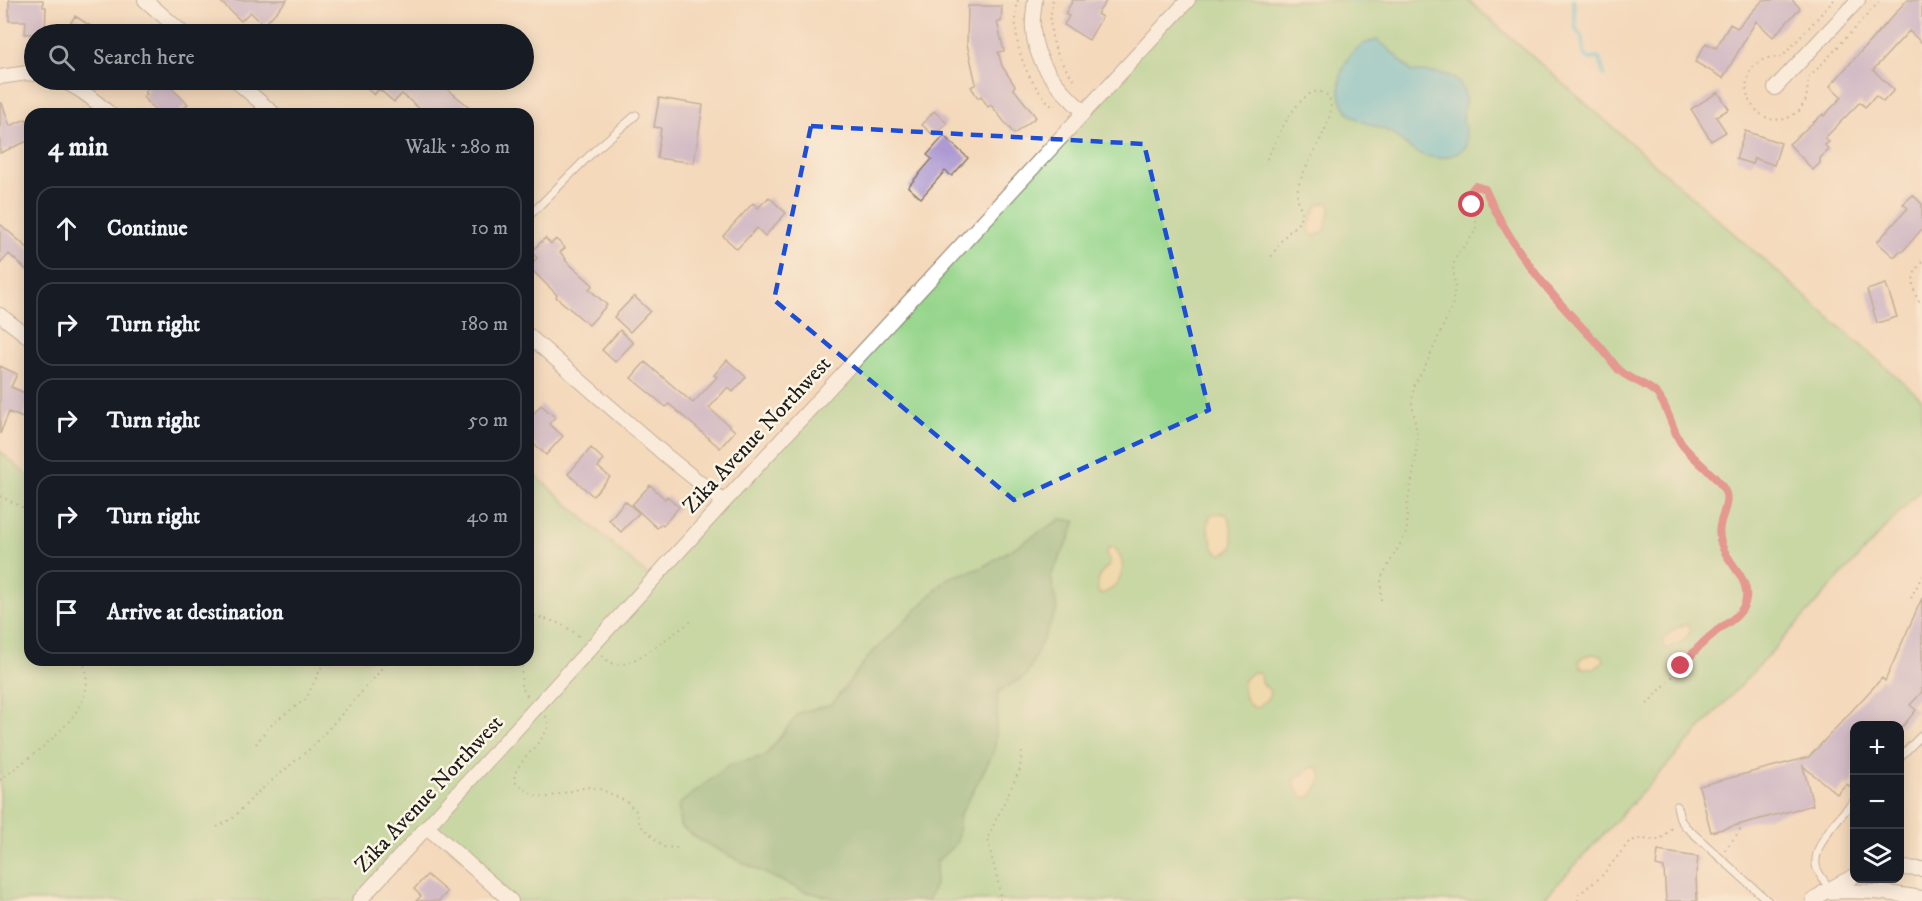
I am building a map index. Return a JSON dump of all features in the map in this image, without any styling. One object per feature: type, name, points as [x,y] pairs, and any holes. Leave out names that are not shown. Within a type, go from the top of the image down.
[{"type":"street","points":[[145,0],[173,24]]},
{"type":"street","points":[[1035,0],[1032,29],[1040,61],[1060,90],[1083,112]]},
{"type":"street","name":"Zika Avenue Northwest","points":[[359,901],[1188,0]]},
{"type":"street","points":[[1776,88],[1857,0]]},
{"type":"street","points":[[0,77],[24,73]]},
{"type":"street","points":[[80,90],[103,108]]},
{"type":"street","points":[[246,90],[267,108]]},
{"type":"street","points":[[0,315],[24,333]]},
{"type":"street","points":[[534,340],[664,454],[724,502]]},
{"type":"street","points":[[428,828],[511,901]]},
{"type":"street","points":[[1904,868],[1922,869]]},
{"type":"street","points":[[1819,897],[1850,878]]},
{"type":"street","points":[[1819,897],[1857,890],[1922,898]]},
{"type":"lane","points":[[534,212],[586,158],[636,115]]},
{"type":"lane","points":[[1904,753],[1922,735]]},
{"type":"lane","points":[[1677,806],[1680,819],[1685,826],[1768,901]]},
{"type":"lane","points":[[1819,897],[1815,862],[1818,851],[1833,825],[1850,806]]},
{"type":"path","points":[[1053,0],[1050,14],[1053,46],[1066,71],[1076,81]]},
{"type":"path","points":[[1267,159],[1288,117],[1307,96],[1316,92],[1324,93],[1329,98],[1331,106],[1328,122],[1300,183],[1297,195],[1302,214],[1298,223],[1283,238],[1269,260]]},
{"type":"path","points":[[1381,600],[1381,578],[1407,532],[1407,506],[1416,458],[1412,403],[1414,385],[1425,367],[1452,306],[1455,288],[1454,265],[1457,255],[1476,229],[1476,218],[1470,198],[1475,186],[1485,189],[1512,241],[1554,298],[1600,346],[1620,371],[1656,393],[1662,400],[1681,443],[1726,493],[1726,504],[1718,536],[1723,551],[1743,580],[1746,590],[1745,602],[1740,612],[1728,624],[1712,634],[1647,704]]},
{"type":"path","points":[[1922,262],[1914,275],[1912,284],[1915,295],[1922,305]]},
{"type":"path","points":[[0,496],[24,508]]},
{"type":"path","points":[[1911,598],[1922,576]]},
{"type":"path","points":[[0,780],[68,724],[84,695],[86,673],[84,666]]},
{"type":"path","points":[[256,744],[278,719],[306,699],[322,666]]},
{"type":"path","points":[[218,827],[233,818],[256,794],[313,746],[383,666]]},
{"type":"path","points":[[522,666],[521,686],[525,695],[547,717],[549,725],[544,737],[514,775],[516,783],[535,796],[548,797],[587,787],[600,789],[626,801],[636,811],[640,825],[664,847],[677,848]]},
{"type":"path","points":[[1000,901],[999,879],[989,849],[988,837],[1020,769],[1022,749]]},
{"type":"path","points":[[1578,901],[1580,894],[1601,878],[1629,843],[1637,839],[1660,840],[1680,819]]},
{"type":"path","points":[[1720,857],[1741,829],[1740,824]]},
{"type":"highlighted area","points":[[811,126],[1144,144],[1209,410],[1014,500],[774,300]]},
{"type":"green space","points":[[1188,0],[1468,0],[1922,399],[1922,488],[1542,901],[511,901],[428,828],[357,901],[0,901],[0,451],[24,473],[24,666],[534,666],[534,474],[653,580]]},
{"type":"green space","points":[[1061,519],[1076,521],[1051,576],[1057,609],[1026,676],[998,692],[995,750],[960,815],[957,843],[937,861],[935,884],[928,901],[847,901],[803,891],[745,864],[700,840],[680,826],[678,805],[729,765],[765,756],[799,713],[832,704],[869,656],[948,578],[981,568]]},
{"type":"sand","points":[[1327,202],[1330,204],[1330,214],[1325,231],[1315,236],[1309,231],[1310,221],[1318,205]]},
{"type":"sand","points":[[1218,513],[1228,516],[1233,538],[1232,548],[1222,554],[1213,548],[1208,527],[1211,515]]},
{"type":"sand","points":[[1110,547],[1114,547],[1120,556],[1123,570],[1112,588],[1099,594],[1098,580],[1109,566],[1110,562],[1106,553]]},
{"type":"sand","points":[[1684,624],[1689,625],[1691,629],[1688,636],[1665,649],[1662,641],[1664,638]]},
{"type":"sand","points":[[1591,654],[1602,655],[1604,661],[1596,668],[1581,668],[1579,661],[1582,657]]},
{"type":"sand","points":[[1252,672],[1260,673],[1261,682],[1270,691],[1269,697],[1257,708],[1249,705],[1243,690],[1243,681]]},
{"type":"sand","points":[[1313,767],[1320,769],[1322,779],[1311,797],[1304,798],[1296,790],[1295,779]]},
{"type":"water","points":[[1377,40],[1412,72],[1443,74],[1457,81],[1462,87],[1465,95],[1463,121],[1466,147],[1460,152],[1439,158],[1425,156],[1411,149],[1390,132],[1360,121],[1345,107],[1341,98],[1340,79],[1347,60],[1360,46]]},
{"type":"building","points":[[9,0],[43,0],[43,7],[46,7],[45,24],[9,21]]},
{"type":"building","points":[[219,0],[287,0],[265,24],[250,12],[241,21]]},
{"type":"building","points":[[1073,0],[1107,0],[1097,14],[1102,17],[1089,40],[1064,25],[1069,16],[1065,14]]},
{"type":"building","points":[[1763,0],[1792,0],[1800,8],[1773,37],[1756,21],[1723,78],[1695,62],[1706,43],[1716,48],[1730,24],[1737,28]]},
{"type":"building","points":[[1907,0],[1922,0],[1922,43],[1909,31],[1873,70],[1894,90],[1883,102],[1876,96],[1865,107],[1860,102],[1825,138],[1829,142],[1825,145],[1829,150],[1820,158],[1820,163],[1813,170],[1789,144],[1823,114],[1824,116],[1842,97],[1830,86]]},
{"type":"building","points":[[968,6],[1002,6],[1001,22],[997,22],[1004,51],[998,52],[1002,66],[1015,86],[1013,88],[1036,117],[1014,134],[991,105],[988,107],[981,96],[978,98],[971,87],[976,84],[967,44]]},
{"type":"building","points":[[75,16],[87,24],[70,24]]},
{"type":"building","points":[[147,90],[173,90],[188,104],[184,108],[153,108],[143,97],[147,94],[145,92]]},
{"type":"building","points":[[368,90],[378,90],[374,95]]},
{"type":"building","points":[[380,90],[448,90],[471,108],[419,108],[402,94],[394,102]]},
{"type":"building","points":[[1718,92],[1729,109],[1716,117],[1726,132],[1711,141],[1691,109]]},
{"type":"building","points":[[659,98],[703,105],[694,163],[657,158],[661,128],[654,127]]},
{"type":"building","points":[[0,103],[2,103],[10,126],[24,120],[24,143],[0,153]]},
{"type":"building","points":[[934,111],[947,123],[935,136],[922,125]]},
{"type":"building","points":[[1745,131],[1781,143],[1774,165],[1754,158],[1752,164],[1736,159]]},
{"type":"building","points":[[944,136],[968,158],[952,176],[945,171],[921,198],[908,187],[932,159],[927,155]]},
{"type":"building","points":[[1913,195],[1922,204],[1922,229],[1902,252],[1900,251],[1894,257],[1877,242],[1908,208],[1903,204]]},
{"type":"building","points":[[769,197],[786,213],[765,236],[757,228],[737,249],[723,236],[753,203],[758,208]]},
{"type":"building","points":[[0,224],[24,245],[24,268],[9,254],[0,264]]},
{"type":"building","points":[[545,238],[551,244],[556,239],[565,248],[560,252],[565,260],[593,285],[589,289],[607,305],[589,325],[556,297],[557,295],[534,272],[534,261],[537,258],[534,255],[534,249]]},
{"type":"building","points":[[1886,284],[1897,317],[1877,323],[1867,290]]},
{"type":"building","points":[[634,296],[650,311],[630,332],[614,317]]},
{"type":"building","points":[[620,330],[633,343],[615,362],[602,350]]},
{"type":"building","points":[[727,360],[746,377],[733,392],[728,387],[709,408],[735,431],[720,448],[669,404],[666,407],[631,378],[645,362],[693,403],[717,377],[714,375]]},
{"type":"building","points":[[0,366],[17,374],[11,387],[24,392],[24,416],[23,418],[9,412],[0,434]]},
{"type":"building","points":[[541,405],[555,417],[549,424],[563,436],[546,455],[534,444],[534,413]]},
{"type":"building","points":[[591,448],[604,460],[598,467],[610,477],[593,496],[568,474]]},
{"type":"building","points":[[650,485],[665,499],[667,496],[679,507],[663,526],[661,524],[657,528],[632,505]]},
{"type":"building","points":[[625,501],[639,513],[621,532],[609,520]]},
{"type":"building","points":[[1922,598],[1922,692],[1910,705],[1916,710],[1904,725],[1904,721],[1850,721],[1849,786],[1846,784],[1837,794],[1803,766],[1813,805],[1711,832],[1699,786],[1809,757],[1882,678],[1885,681]]},
{"type":"building","points":[[1658,851],[1698,857],[1697,901],[1666,901],[1664,868],[1656,866]]},
{"type":"building","points":[[427,875],[447,892],[439,901],[416,901],[421,896],[414,889]]},
{"type":"waterway","points":[[1352,0],[1358,0]]},
{"type":"waterway","points":[[1573,0],[1576,29],[1582,38],[1585,56],[1590,59],[1599,58],[1604,75]]},
{"type":"route","points":[[1472,205],[1471,191],[1475,186],[1485,189],[1512,241],[1554,298],[1600,346],[1620,371],[1656,393],[1662,400],[1681,443],[1726,493],[1726,504],[1720,519],[1718,536],[1723,551],[1743,580],[1746,590],[1745,602],[1740,612],[1728,624],[1712,634],[1681,666]]}]
